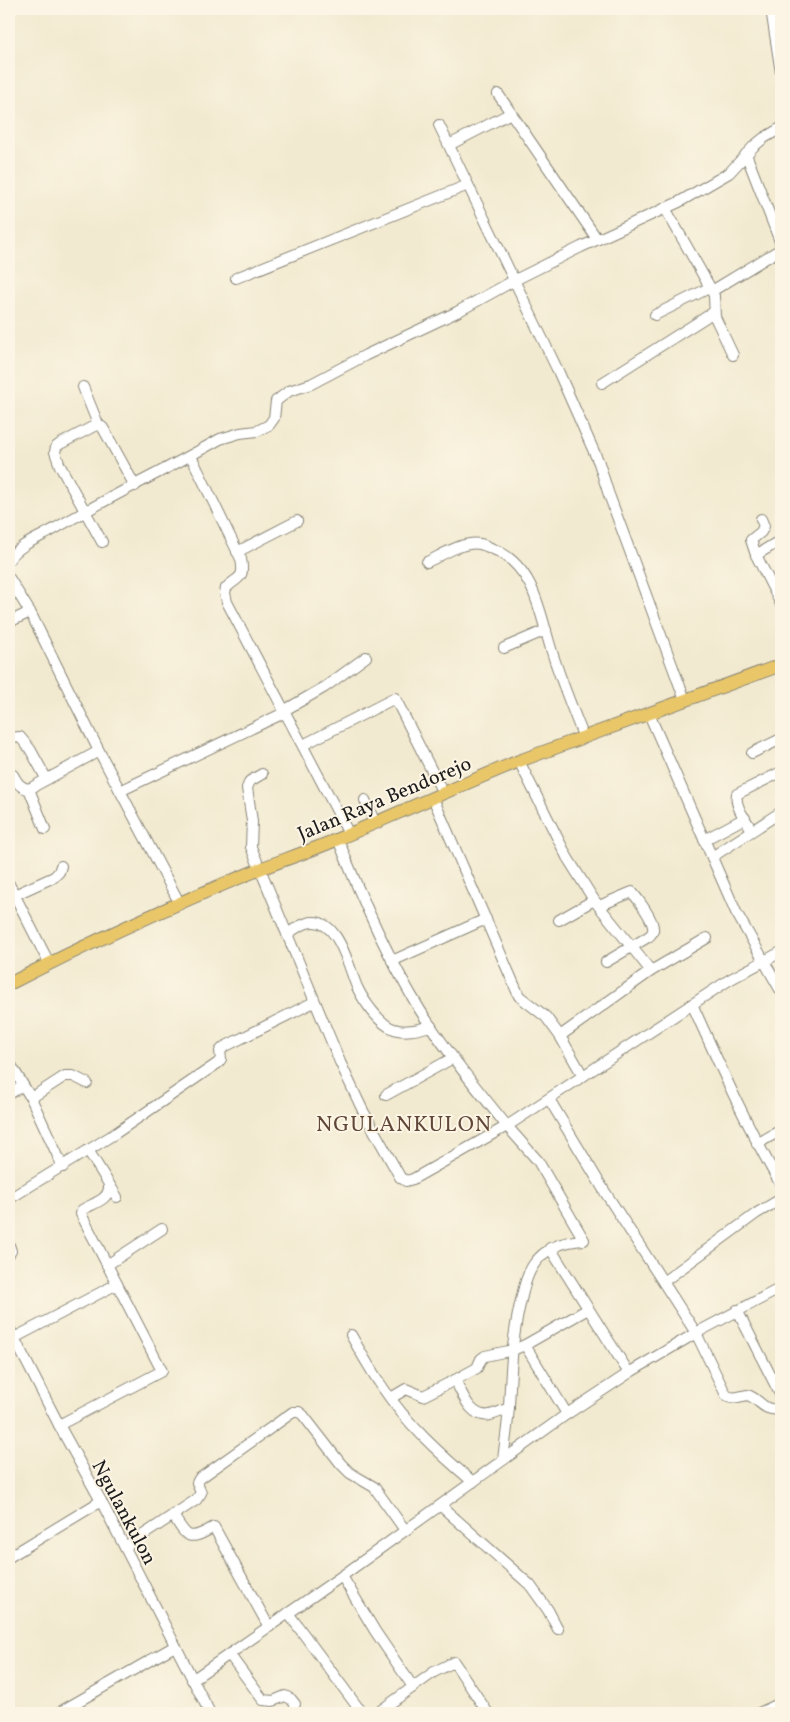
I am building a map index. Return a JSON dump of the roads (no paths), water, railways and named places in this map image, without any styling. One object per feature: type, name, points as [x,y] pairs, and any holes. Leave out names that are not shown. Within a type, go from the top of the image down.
[{"type":"main road","name":"Jalan Raya Bendorejo","points":[[9,984],[49,963],[180,904],[519,761],[781,665]]},
{"type":"street","points":[[771,9],[781,73]]},
{"type":"street","points":[[498,94],[597,239]]},
{"type":"street","points":[[449,145],[511,113]]},
{"type":"street","points":[[439,125],[515,280],[599,463],[685,700]]},
{"type":"street","points":[[9,560],[11,556],[22,548],[220,439],[265,428],[274,418],[276,401],[289,391],[311,384],[366,355],[457,312],[515,280],[665,208],[729,173],[764,138],[781,128]]},
{"type":"street","points":[[746,154],[781,244]]},
{"type":"street","points":[[236,278],[468,185]]},
{"type":"street","points":[[665,208],[714,296],[714,312],[733,355]]},
{"type":"street","points":[[655,315],[710,290],[781,249]]},
{"type":"street","points":[[602,383],[714,312]]},
{"type":"street","points":[[83,387],[98,424],[103,428],[135,486]]},
{"type":"street","points":[[98,424],[60,444],[56,447],[55,452],[58,461],[102,542]]},
{"type":"street","points":[[191,456],[241,560],[243,572],[240,579],[226,588],[227,602],[303,745],[344,836],[356,884],[392,961],[431,1026],[453,1058],[512,1134],[538,1161],[584,1240],[572,1241],[550,1248],[535,1262],[530,1270],[517,1317],[516,1349],[503,1460]]},
{"type":"street","points":[[761,519],[764,526],[761,532],[751,540],[756,555],[780,597]]},
{"type":"street","points":[[237,552],[297,521]]},
{"type":"street","points":[[756,555],[781,540]]},
{"type":"street","points":[[426,562],[470,544],[479,544],[509,557],[530,582],[536,595],[552,652],[584,738]]},
{"type":"street","points":[[9,578],[30,612],[99,751],[180,904]]},
{"type":"street","points":[[9,622],[30,612]]},
{"type":"street","points":[[504,648],[546,630]]},
{"type":"street","points":[[120,791],[285,711],[325,687],[366,657]]},
{"type":"street","points":[[303,745],[396,698],[438,795],[486,919],[519,996],[546,1017],[560,1036],[583,1076]]},
{"type":"street","points":[[649,714],[736,912],[781,990]]},
{"type":"street","points":[[9,738],[20,737],[30,748],[46,778]]},
{"type":"street","points":[[752,753],[780,743]]},
{"type":"street","points":[[13,775],[18,785],[28,789],[99,751]]},
{"type":"street","points":[[519,761],[567,857],[597,903],[651,971]]},
{"type":"street","points":[[752,830],[736,798],[737,794],[781,772]]},
{"type":"street","points":[[262,774],[250,781],[247,788],[252,821],[251,847],[314,1002],[363,1111],[391,1163],[400,1177],[406,1180],[413,1179],[507,1126],[729,980],[781,952]]},
{"type":"street","points":[[28,789],[45,829]]},
{"type":"street","points":[[365,800],[375,823]]},
{"type":"street","points":[[712,856],[781,812]]},
{"type":"street","points":[[704,840],[745,818]]},
{"type":"street","points":[[12,896],[54,877],[59,872],[60,866]]},
{"type":"street","points":[[9,884],[12,896],[49,963]]},
{"type":"street","points":[[560,920],[597,903],[630,892],[634,894],[653,927],[652,933],[606,962]]},
{"type":"street","points":[[392,961],[486,919]]},
{"type":"street","points":[[287,934],[307,923],[321,924],[334,935],[344,949],[358,988],[373,1012],[381,1020],[391,1029],[398,1031],[410,1031],[431,1026]]},
{"type":"street","points":[[560,1036],[651,971],[707,938]]},
{"type":"street","points":[[9,1199],[63,1167],[218,1064],[221,1059],[220,1051],[224,1047],[314,1002]]},
{"type":"street","points":[[692,1004],[736,1102],[781,1186]]},
{"type":"street","points":[[386,1095],[453,1058]]},
{"type":"street","points":[[9,1062],[31,1098],[63,1167]]},
{"type":"street","points":[[31,1098],[65,1076],[73,1076],[88,1084]]},
{"type":"street","points":[[9,1094],[22,1086]]},
{"type":"street","points":[[548,1098],[605,1192],[696,1333],[726,1395],[730,1398],[748,1395],[758,1401],[763,1407],[781,1409]]},
{"type":"street","points":[[757,1144],[781,1130]]},
{"type":"street","points":[[88,1150],[117,1197]]},
{"type":"street","points":[[59,1425],[162,1371],[81,1214],[82,1210],[106,1197],[109,1191],[109,1184]]},
{"type":"street","points":[[664,1283],[756,1213],[781,1199]]},
{"type":"street","points":[[107,1264],[162,1229]]},
{"type":"street","points":[[9,1245],[11,1251],[9,1254]]},
{"type":"street","points":[[550,1248],[629,1373]]},
{"type":"street","points":[[14,1338],[117,1284]]},
{"type":"street","points":[[192,1680],[441,1506],[567,1414],[629,1373],[696,1333],[781,1288]]},
{"type":"street","points":[[391,1398],[406,1389],[423,1396],[477,1368],[481,1359],[485,1356],[516,1349],[588,1309]]},
{"type":"street","points":[[737,1310],[781,1396]]},
{"type":"street","name":"Ngulankulon","points":[[9,1328],[210,1713]]},
{"type":"street","points":[[351,1336],[391,1398],[423,1437],[473,1482]]},
{"type":"street","points":[[516,1349],[567,1414]]},
{"type":"street","points":[[455,1380],[466,1403],[482,1416],[489,1416],[509,1408]]},
{"type":"street","points":[[124,1547],[197,1499],[200,1492],[197,1483],[199,1479],[293,1412],[299,1412],[303,1415],[326,1446],[350,1472],[374,1487],[405,1530]]},
{"type":"street","points":[[9,1558],[101,1501]]},
{"type":"street","points":[[441,1506],[530,1585],[548,1610],[558,1629]]},
{"type":"street","points":[[173,1515],[183,1533],[188,1536],[199,1535],[214,1527],[268,1627]]},
{"type":"street","points":[[342,1576],[375,1631],[413,1687]]},
{"type":"street","points":[[288,1613],[362,1713]]},
{"type":"street","points":[[58,1713],[73,1710],[175,1646]]},
{"type":"street","points":[[229,1654],[263,1700],[273,1701],[284,1696],[291,1698],[295,1704]]},
{"type":"street","points":[[377,1713],[434,1672],[454,1662],[488,1713]]},
{"type":"street","points":[[759,1713],[781,1703]]},
{"type":"district","name":"NGULANKULON","points":[[404,1123]]}]
